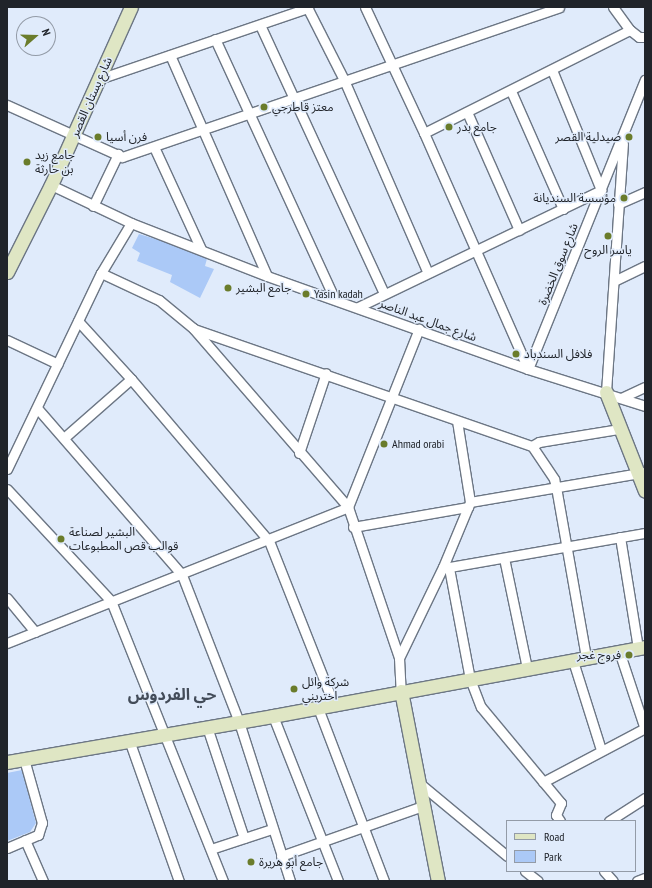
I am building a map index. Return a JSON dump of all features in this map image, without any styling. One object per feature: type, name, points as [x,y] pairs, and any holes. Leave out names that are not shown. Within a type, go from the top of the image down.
[{"type":"main road","name":"شارع بستان القصر","points":[[7,272],[51,185],[131,7]]},
{"type":"main road","points":[[606,392],[618,429],[641,473],[645,491]]},
{"type":"main road","points":[[7,762],[318,708],[470,678],[642,647]]},
{"type":"main road","points":[[401,691],[438,881]]},
{"type":"street","points":[[365,7],[424,133],[528,369]]},
{"type":"street","points":[[7,105],[122,157],[248,115],[294,96],[392,65],[559,7]]},
{"type":"street","points":[[613,7],[630,30],[639,37],[645,37]]},
{"type":"street","points":[[99,79],[308,8],[344,80],[428,273]]},
{"type":"street","points":[[260,25],[384,293]]},
{"type":"street","points":[[424,133],[511,91],[630,30]]},
{"type":"street","points":[[215,39],[248,115],[334,298]]},
{"type":"street","points":[[170,55],[201,130],[267,276]]},
{"type":"street","points":[[358,307],[384,293],[601,190],[552,70]]},
{"type":"street","name":"شارع سوق الخضرة","points":[[528,369],[645,80]]},
{"type":"street","points":[[511,91],[563,209]]},
{"type":"street","points":[[467,112],[519,230]]},
{"type":"street","points":[[606,392],[624,135]]},
{"type":"street","points":[[154,147],[201,249]]},
{"type":"street","points":[[93,206],[118,154]]},
{"type":"street","name":"شارع جمال عبد الناصر","points":[[51,185],[130,223],[201,249],[267,276],[334,298],[528,369],[606,392],[645,406]]},
{"type":"street","points":[[618,204],[645,192]]},
{"type":"street","points":[[7,469],[101,273],[130,223]]},
{"type":"street","points":[[614,281],[645,266]]},
{"type":"street","points":[[101,273],[159,300],[193,328],[348,507],[353,527],[399,658],[401,691]]},
{"type":"street","points":[[78,321],[131,379],[269,541],[334,704]]},
{"type":"street","points":[[193,328],[326,373],[457,421],[532,446],[554,479],[556,487],[566,547],[579,659],[601,750]]},
{"type":"street","points":[[7,643],[111,601],[269,541],[348,507],[419,329]]},
{"type":"street","points":[[7,340],[58,364]]},
{"type":"street","points":[[299,452],[326,373]]},
{"type":"street","points":[[65,437],[131,379]]},
{"type":"street","points":[[621,398],[645,387]]},
{"type":"street","points":[[37,408],[65,437],[182,575],[239,722],[272,829],[290,881]]},
{"type":"street","points":[[399,658],[446,568],[469,504],[457,421]]},
{"type":"street","points":[[532,446],[539,442],[618,429]]},
{"type":"street","points":[[353,527],[556,487],[641,473]]},
{"type":"street","points":[[7,488],[111,601],[166,734],[223,881]]},
{"type":"street","points":[[446,568],[645,532]]},
{"type":"street","points":[[620,537],[642,647]]},
{"type":"street","points":[[504,558],[527,668]]},
{"type":"street","points":[[446,568],[470,678],[481,707],[561,803],[556,815],[559,820]]},
{"type":"street","points":[[7,598],[35,632]]},
{"type":"street","points":[[543,782],[645,728],[619,651]]},
{"type":"street","points":[[318,708],[384,881]]},
{"type":"street","points":[[273,716],[324,842],[338,881]]},
{"type":"street","points":[[208,726],[244,838]]},
{"type":"street","points":[[129,740],[179,881]]},
{"type":"street","points":[[7,848],[38,835],[42,823],[24,759]]},
{"type":"street","points":[[418,782],[506,855]]},
{"type":"street","points":[[611,820],[645,798]]},
{"type":"street","points":[[281,856],[365,828],[423,806]]},
{"type":"street","points":[[211,849],[272,829]]},
{"type":"street","points":[[26,840],[43,881]]},
{"type":"street","points":[[526,872],[538,881]]},
{"type":"street","points":[[605,872],[613,881]]},
{"type":"street","points":[[637,881],[645,878]]},
{"type":"green space","points":[[139,234],[208,255],[205,266],[214,269],[200,298],[170,282],[172,275],[137,261],[140,253],[132,248]]},
{"type":"green space","points":[[22,770],[36,823],[30,832],[7,841],[7,773]]},
{"type":"place","name":"معتز قاطرجي","points":[[264,107]]},
{"type":"place","name":"جامع بدر","points":[[449,127]]},
{"type":"place","name":"فرن أسيا","points":[[98,137]]},
{"type":"place","name":"صيدلية القصر","points":[[629,137]]},
{"type":"place","name":"جامع زيد بن حارثة","points":[[27,162]]},
{"type":"place","name":"مؤسسة السنديانة","points":[[624,198]]},
{"type":"place","name":"ياسر الروح","points":[[608,236]]},
{"type":"place","name":"جامع البشير","points":[[228,288]]},
{"type":"place","name":"Yasin kadah","points":[[306,294]]},
{"type":"place","name":"فلافل السندباد","points":[[516,354]]},
{"type":"place","name":"Ahmad orabi","points":[[384,444]]},
{"type":"place","name":"البشير لصناعة قوالب قص المطبوعات","points":[[61,539]]},
{"type":"place","name":"فروج غجر","points":[[629,655]]},
{"type":"place","name":"شركة وائل اختريني","points":[[294,689]]},
{"type":"place","name":"جامع أبو هريرة","points":[[251,862]]},
{"type":"district","name":"حي الفردوس","points":[[172,694]]}]
